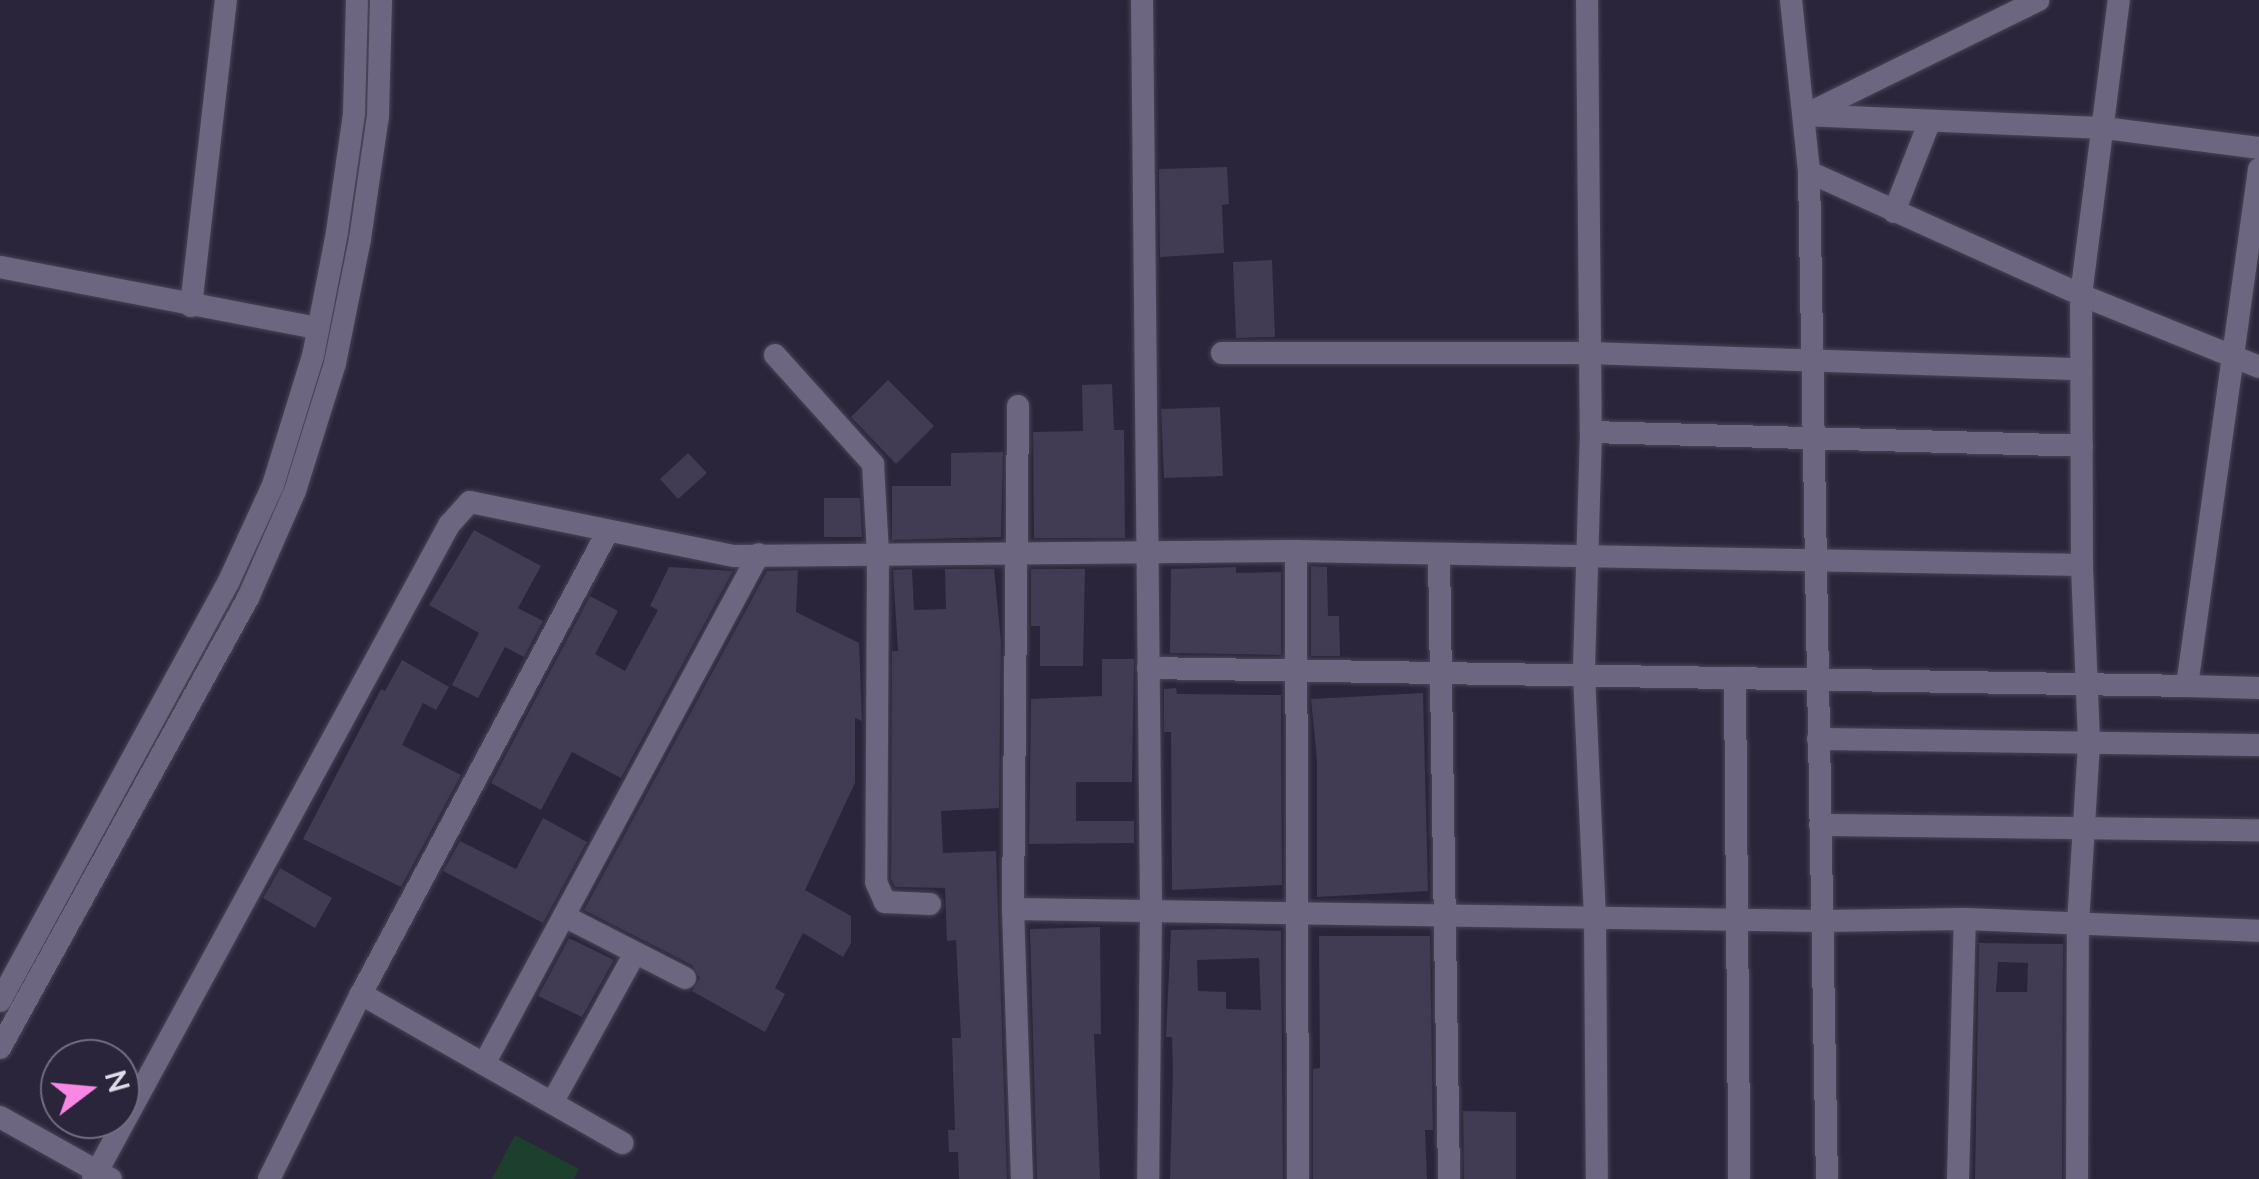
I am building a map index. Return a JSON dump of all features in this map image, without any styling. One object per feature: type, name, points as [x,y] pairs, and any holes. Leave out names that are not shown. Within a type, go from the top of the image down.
[{"type":"street","points":[[191,306],[226,0]]},
{"type":"street","points":[[0,1001],[228,583],[273,485],[318,328],[352,130],[357,0]]},
{"type":"street","points":[[0,1048],[248,598],[295,492],[335,363],[360,239],[378,116],[381,0]]},
{"type":"street","points":[[1142,0],[1151,910],[1148,1179]]},
{"type":"street","points":[[1587,0],[1590,432],[1584,675],[1595,918],[1597,1179]]},
{"type":"street","points":[[1791,0],[1809,172],[1827,1179]]},
{"type":"street","points":[[1804,116],[2039,0]]},
{"type":"street","points":[[2077,1179],[2078,923],[2089,741],[2082,565],[2081,295],[2120,0]]},
{"type":"street","points":[[1804,116],[2105,128],[2259,148]]},
{"type":"street","points":[[1894,212],[1929,123]]},
{"type":"street","points":[[2187,686],[2257,212],[2259,168]]},
{"type":"street","points":[[1809,172],[2081,295],[2259,367]]},
{"type":"street","points":[[0,267],[318,328]]},
{"type":"street","points":[[1222,352],[1588,353],[2080,370]]},
{"type":"street","points":[[776,355],[873,464],[878,554],[876,882],[885,902],[930,904]]},
{"type":"street","points":[[1018,406],[1014,909],[1022,1179]]},
{"type":"street","points":[[1590,432],[2082,446]]},
{"type":"street","points":[[0,1116],[100,1176],[449,524],[470,502],[734,556],[1296,550],[2082,565]]},
{"type":"street","points":[[269,1179],[361,994],[608,530]]},
{"type":"street","points":[[1296,550],[1298,1179]]},
{"type":"street","points":[[484,1064],[759,554]]},
{"type":"street","points":[[1440,555],[1449,1179]]},
{"type":"street","points":[[1148,668],[1296,674],[1441,672],[1735,681],[2086,682],[2259,688]]},
{"type":"street","points":[[1735,681],[1739,1179]]},
{"type":"street","points":[[1818,739],[2259,745]]},
{"type":"street","points":[[1820,825],[2259,830]]},
{"type":"street","points":[[1014,909],[1821,921],[1966,919],[2259,931]]},
{"type":"street","points":[[564,916],[685,978]]},
{"type":"street","points":[[1958,1179],[1966,919]]},
{"type":"street","points":[[552,1103],[635,953]]},
{"type":"street","points":[[361,994],[622,1144]]},
{"type":"green space","points":[[515,1135],[579,1169],[574,1179],[492,1179]]},
{"type":"building","points":[[1227,167],[1229,204],[1222,205],[1224,253],[1160,257],[1159,169]]},
{"type":"building","points":[[1272,260],[1275,337],[1236,338],[1233,262]]},
{"type":"building","points":[[888,380],[934,426],[896,464],[851,417]]},
{"type":"building","points":[[1112,384],[1114,430],[1124,430],[1125,538],[1034,538],[1033,432],[1083,431],[1082,385]]},
{"type":"building","points":[[1220,407],[1223,476],[1164,478],[1161,409]]},
{"type":"building","points":[[1003,452],[1001,537],[892,540],[892,486],[951,486],[951,453]]},
{"type":"building","points":[[688,453],[707,473],[678,499],[660,479]]},
{"type":"building","points":[[824,498],[860,498],[862,537],[824,537]]},
{"type":"building","points":[[474,530],[541,566],[518,608],[543,621],[524,657],[505,647],[478,698],[452,685],[479,633],[429,605]]},
{"type":"building","points":[[1311,566],[1327,567],[1328,616],[1339,616],[1340,656],[1311,656]]},
{"type":"building","points":[[669,567],[733,571],[621,778],[572,752],[541,810],[491,783],[590,596],[618,611],[595,654],[625,671],[658,610],[650,606]]},
{"type":"building","points":[[1236,567],[1236,573],[1281,572],[1281,655],[1170,653],[1171,569]]},
{"type":"building","points":[[912,569],[914,610],[946,609],[945,569],[994,569],[1001,642],[999,808],[941,811],[943,853],[996,851],[1007,1179],[959,1179],[958,1152],[949,1152],[948,1130],[955,1130],[952,1038],[961,1038],[956,940],[947,941],[945,888],[895,887],[891,879],[892,651],[898,651],[893,570]]},
{"type":"building","points":[[1031,569],[1085,569],[1083,666],[1040,666],[1040,626],[1031,626]]},
{"type":"building","points":[[798,570],[796,612],[859,643],[862,721],[855,718],[855,783],[805,890],[851,916],[851,943],[843,957],[803,933],[775,988],[785,994],[765,1032],[692,991],[700,978],[692,965],[584,910],[767,571]]},
{"type":"building","points":[[1102,659],[1134,659],[1132,782],[1076,782],[1076,821],[1134,821],[1134,843],[1029,844],[1031,699],[1102,696]]},
{"type":"building","points":[[402,660],[449,687],[436,710],[423,703],[402,745],[461,775],[401,887],[303,839],[381,689],[385,691]]},
{"type":"building","points":[[1176,688],[1177,694],[1281,695],[1282,885],[1172,890],[1171,732],[1164,732],[1164,689]]},
{"type":"building","points":[[1423,693],[1428,891],[1317,897],[1317,760],[1311,699]]},
{"type":"building","points":[[543,818],[587,842],[543,923],[443,871],[460,841],[516,869]]},
{"type":"building","points":[[280,868],[332,898],[315,928],[263,898]]},
{"type":"building","points":[[1100,927],[1101,1034],[1094,1034],[1100,1179],[1037,1179],[1030,929]]},
{"type":"building","points":[[1171,930],[1281,931],[1283,1179],[1170,1179],[1173,1071],[1172,1037],[1166,1037]],"holes":[[[1259,958],[1261,1010],[1226,1009],[1226,992],[1198,991],[1197,960]]]},
{"type":"building","points":[[1319,936],[1430,936],[1433,1130],[1425,1130],[1427,1179],[1313,1179],[1313,1069],[1320,1068]]},
{"type":"building","points":[[569,938],[614,960],[582,1017],[538,996]]},
{"type":"building","points":[[1979,943],[2063,944],[2062,1179],[1975,1179]],"holes":[[[1998,962],[2028,963],[2027,992],[1996,992]]]},
{"type":"building","points":[[1463,1111],[1516,1112],[1516,1179],[1464,1179]]}]
